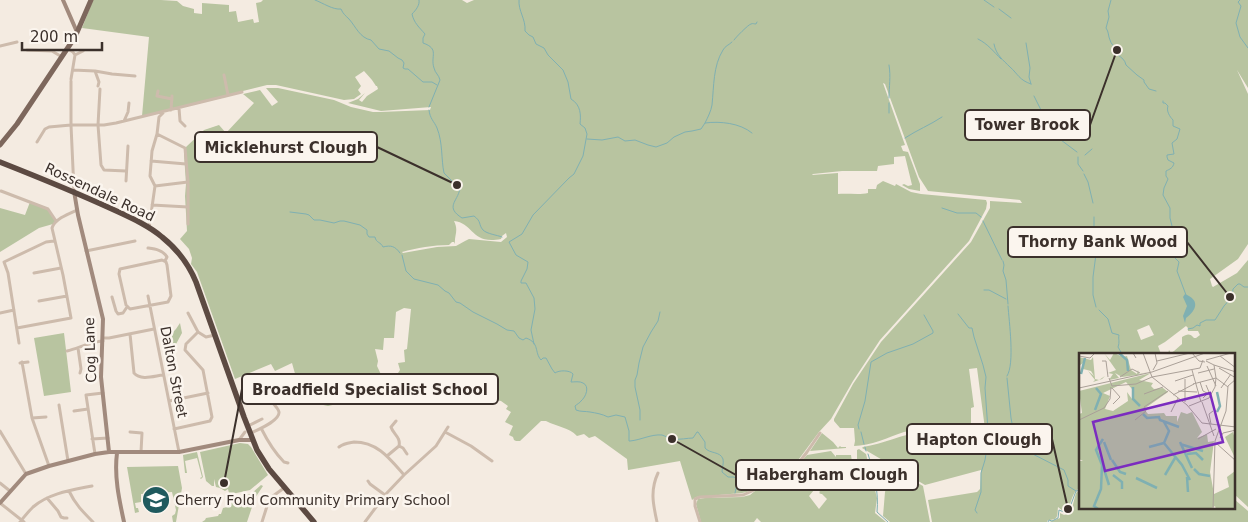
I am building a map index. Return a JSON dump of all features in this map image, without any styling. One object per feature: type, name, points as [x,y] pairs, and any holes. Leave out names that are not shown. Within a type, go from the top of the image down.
[{"type":"highway","name":"Rossendale Road","points":[[0,162],[74,191],[149,228],[164,238],[190,270],[249,433],[266,464],[314,522]]},
{"type":"main road","points":[[1,143],[17,124],[68,49],[78,32],[91,0]]},
{"type":"street","points":[[63,0],[78,32]]},
{"type":"street","points":[[0,46],[15,44]]},
{"type":"street","points":[[68,49],[74,55],[71,80],[74,191]]},
{"type":"street","points":[[27,50],[52,51],[62,58]]},
{"type":"street","points":[[74,55],[83,50]]},
{"type":"street","points":[[73,70],[94,70],[135,76]]},
{"type":"street","points":[[94,70],[99,82],[98,125],[101,165],[104,170],[126,171]]},
{"type":"street","points":[[224,75],[228,96]]},
{"type":"street","points":[[158,91],[157,96],[172,97],[171,110]]},
{"type":"street","points":[[37,142],[45,129],[49,127],[71,124],[98,125],[124,121],[242,92]]},
{"type":"street","points":[[124,121],[129,103]]},
{"type":"street","points":[[179,108],[180,120],[185,126]]},
{"type":"street","points":[[149,114],[157,111],[163,112]]},
{"type":"street","points":[[149,228],[155,186],[150,176],[152,151],[159,117],[163,112]]},
{"type":"street","points":[[157,134],[185,148],[188,182],[188,224]]},
{"type":"street","points":[[126,181],[128,146]]},
{"type":"street","points":[[151,161],[186,164]]},
{"type":"street","points":[[155,186],[188,182]]},
{"type":"street","points":[[1,191],[48,209],[56,222]]},
{"type":"street","name":"Cog Lane","points":[[74,191],[102,319],[101,377],[109,452]]},
{"type":"street","points":[[152,205],[188,207]]},
{"type":"street","points":[[17,328],[71,318],[52,228],[53,224],[77,210]]},
{"type":"street","points":[[19,343],[8,273],[4,262],[46,242],[54,241]]},
{"type":"street","points":[[86,251],[136,241]]},
{"type":"street","points":[[127,308],[150,306],[170,300],[167,265],[165,262],[167,257],[164,252],[148,248]]},
{"type":"street","points":[[127,308],[119,274],[120,269],[162,260],[165,262]]},
{"type":"street","points":[[34,273],[61,268]]},
{"type":"street","points":[[41,300],[66,296]]},
{"type":"street","name":"Dalton Street","points":[[148,296],[179,452]]},
{"type":"street","points":[[112,297],[118,314],[127,308]]},
{"type":"street","points":[[0,313],[14,310]]},
{"type":"street","points":[[188,313],[198,332],[206,338],[215,335]]},
{"type":"street","points":[[66,350],[78,348],[92,342],[154,329]]},
{"type":"street","points":[[174,429],[212,419],[203,370],[185,350],[186,344],[198,332]]},
{"type":"street","points":[[130,334],[134,373],[136,376],[140,378],[164,375]]},
{"type":"street","points":[[78,348],[80,373]]},
{"type":"street","points":[[28,362],[21,363],[32,418],[49,466]]},
{"type":"street","points":[[239,440],[274,420],[279,415],[276,406],[270,400],[260,380]]},
{"type":"street","points":[[95,454],[86,395],[103,393]]},
{"type":"street","points":[[169,402],[208,393]]},
{"type":"street","points":[[59,405],[68,461]]},
{"type":"street","points":[[74,412],[88,409]]},
{"type":"street","points":[[32,418],[46,417]]},
{"type":"street","points":[[92,486],[47,498],[33,507],[22,521],[0,503],[26,474],[49,466],[109,452],[179,452],[239,440],[249,433],[262,419]]},
{"type":"street","points":[[387,456],[399,446],[400,439],[391,427],[396,421]]},
{"type":"street","points":[[365,522],[385,495],[436,446],[448,427]]},
{"type":"street","points":[[261,428],[272,449],[284,462],[288,463]]},
{"type":"street","points":[[0,430],[26,474]]},
{"type":"street","points":[[130,432],[142,433],[141,452]]},
{"type":"street","points":[[445,432],[471,446],[492,461]]},
{"type":"street","points":[[700,522],[694,503],[695,499],[743,494],[752,491],[767,480],[796,465],[820,433]]},
{"type":"street","points":[[0,443],[4,437]]},
{"type":"street","points":[[92,440],[108,438]]},
{"type":"street","points":[[339,447],[343,444],[363,442],[374,446],[387,456],[404,475]]},
{"type":"street","points":[[399,446],[407,454]]},
{"type":"street","points":[[116,453],[116,480],[124,522]]},
{"type":"street","points":[[658,473],[653,482],[653,491],[658,522]]},
{"type":"street","points":[[368,481],[385,495]]},
{"type":"street","points":[[0,483],[10,491]]},
{"type":"street","points":[[262,522],[268,503],[273,496],[284,488]]},
{"type":"street","points":[[69,491],[79,508],[93,522]]},
{"type":"street","points":[[47,498],[61,517],[67,518]]},
{"type":"green space","points":[[93,0],[177,1],[183,6],[194,9],[194,13],[202,14],[202,3],[229,5],[229,12],[236,11],[238,22],[253,19],[254,23],[259,22],[256,3],[263,0],[462,0],[467,3],[474,0],[1248,0],[1248,88],[1237,70],[1248,94],[1248,244],[1238,259],[1210,279],[1213,287],[1237,273],[1248,260],[1248,507],[1236,496],[1236,353],[1171,353],[1182,344],[1182,337],[1185,335],[1188,334],[1196,338],[1200,335],[1198,331],[1188,331],[1186,326],[1158,346],[1161,353],[1079,353],[1079,488],[1074,493],[1069,507],[1063,511],[1058,507],[1057,517],[1047,522],[932,522],[928,500],[977,492],[980,489],[981,470],[925,485],[862,448],[923,432],[953,430],[1045,440],[985,429],[977,368],[969,369],[974,407],[971,408],[971,428],[920,429],[904,432],[873,443],[854,446],[854,428],[840,428],[834,419],[853,384],[881,342],[971,242],[990,208],[990,201],[1022,203],[1020,200],[928,191],[919,177],[885,84],[883,83],[905,145],[901,146],[903,151],[908,152],[920,184],[920,191],[909,189],[902,185],[912,185],[905,156],[894,157],[894,164],[878,166],[877,171],[842,171],[812,175],[838,173],[838,194],[868,193],[868,189],[876,189],[877,185],[883,181],[921,194],[986,200],[986,209],[969,241],[880,340],[831,419],[794,465],[751,491],[696,497],[692,500],[680,461],[628,470],[627,459],[595,436],[589,438],[584,434],[577,436],[567,429],[546,421],[541,421],[520,441],[516,441],[509,435],[513,426],[505,422],[511,412],[506,409],[508,406],[501,401],[394,379],[400,370],[398,363],[405,362],[404,350],[407,349],[411,309],[404,308],[396,312],[394,338],[384,338],[383,350],[375,349],[378,361],[377,366],[385,383],[337,404],[328,406],[307,400],[303,402],[292,363],[275,371],[271,364],[235,379],[197,272],[191,264],[192,258],[189,249],[180,239],[187,231],[184,154],[186,147],[204,130],[219,125],[226,133],[254,103],[243,94],[260,90],[272,106],[278,102],[266,88],[278,88],[334,100],[351,107],[373,112],[430,110],[431,107],[381,111],[348,103],[358,99],[365,93],[359,100],[362,102],[367,96],[378,89],[364,71],[355,77],[361,86],[358,90],[361,94],[354,99],[344,100],[276,85],[267,85],[142,116],[149,37],[82,28]],"holes":[[[454,221],[461,223],[484,239],[501,239],[506,233],[507,237],[501,242],[469,239],[456,246],[402,252],[425,247],[449,245],[452,242],[455,244],[456,230]],[[1149,325],[1154,335],[1141,340],[1137,330]]]},
{"type":"green space","points":[[30,202],[48,209],[56,221],[53,224],[39,228],[0,252],[0,208],[25,215]]},
{"type":"green space","points":[[180,323],[182,333],[175,346],[172,346],[169,336]]},
{"type":"green space","points":[[64,333],[71,392],[44,396],[34,338]]},
{"type":"green space","points":[[822,433],[838,448],[840,446],[846,448],[810,451]]},
{"type":"green space","points":[[240,443],[248,444],[251,447],[268,475],[250,490],[232,494],[229,493],[228,489],[225,491],[216,487],[214,479],[214,486],[206,481],[200,452]]},
{"type":"green space","points":[[859,449],[866,454],[877,498],[875,513],[886,522],[761,522],[757,518],[754,522],[701,522],[696,504],[698,499],[750,495],[766,482],[796,467],[814,490],[809,496],[819,509],[827,499],[819,493],[812,480],[800,470],[799,464],[807,455],[831,451],[836,457],[836,455],[851,455],[852,462],[836,463],[854,464],[857,462],[857,450]]},
{"type":"green space","points":[[197,452],[203,477],[201,479],[197,458],[185,461],[187,473],[185,473],[183,455]]},
{"type":"green space","name":"Cherry Fold Community Primary School","points":[[178,466],[182,488],[176,522],[173,522],[172,516],[176,510],[172,492],[141,494],[141,502],[135,503],[139,512],[135,513],[127,467]]},
{"type":"green space","points":[[893,469],[923,486],[930,522],[890,522],[883,516],[885,492],[888,482],[892,482],[892,491],[902,490],[903,480],[893,477]]},
{"type":"green space","points":[[261,485],[263,486],[255,498],[247,522],[202,522],[206,518],[221,514],[231,498],[251,494]]},
{"type":"green space","points":[[1079,490],[1079,510],[1236,510],[1236,501],[1248,511],[1248,522],[1049,522],[1060,518],[1060,513],[1064,515],[1071,512],[1076,493]]},
{"type":"water","points":[[1185,294],[1193,299],[1195,305],[1193,312],[1186,318],[1185,323],[1183,316],[1187,306],[1183,297]]},
{"type":"waterway","points":[[315,0],[341,9],[358,32],[371,40],[379,49],[389,51],[402,60],[404,63],[403,68],[408,69],[423,82],[432,82],[437,85]]},
{"type":"waterway","points":[[419,0],[418,6],[412,14],[415,22],[425,34],[423,43],[433,50],[433,64],[440,80],[429,107]]},
{"type":"waterway","points":[[519,0],[525,31],[533,37],[536,44],[544,48],[548,55],[563,70],[568,82],[571,99],[580,110],[580,124],[585,128],[587,134],[583,156],[574,174],[533,215],[522,234],[509,242],[516,255],[528,262],[521,283],[526,283],[534,298],[535,309],[531,330],[534,344]]},
{"type":"waterway","points":[[984,0],[994,7]]},
{"type":"waterway","points":[[1111,0],[1106,28],[1109,38],[1126,65],[1144,80],[1149,89],[1156,91]]},
{"type":"waterway","points":[[1240,0],[1238,2],[1241,6],[1236,23],[1240,37],[1248,48]]},
{"type":"waterway","points":[[999,9],[1011,18]]},
{"type":"waterway","points":[[734,40],[748,26],[757,22]]},
{"type":"waterway","points":[[978,39],[1001,59]]},
{"type":"waterway","points":[[705,123],[712,105],[717,63],[724,49],[732,42]]},
{"type":"waterway","points":[[1026,43],[1031,84]]},
{"type":"waterway","points":[[994,44],[1002,60],[1021,79],[1031,84]]},
{"type":"waterway","points":[[889,65],[889,98]]},
{"type":"waterway","points":[[1034,96],[1057,137],[1077,152]]},
{"type":"waterway","points":[[1163,101],[1168,106],[1173,126],[1180,129],[1177,139],[1172,143],[1174,154],[1167,155],[1168,160],[1174,163],[1166,171],[1168,179],[1163,195],[1170,208],[1170,218],[1174,234],[1171,240],[1174,257],[1179,262],[1177,271],[1186,295]]},
{"type":"waterway","points":[[889,103],[889,113]]},
{"type":"waterway","points":[[429,110],[439,134],[444,173],[460,189],[453,207],[454,211],[462,218],[474,216],[485,231],[502,237]]},
{"type":"waterway","points":[[905,138],[942,117]]},
{"type":"waterway","points":[[587,139],[602,140],[618,137],[625,141],[635,140],[656,147],[667,143],[685,132],[701,129],[705,123],[711,122],[736,125],[752,133]]},
{"type":"waterway","points":[[1085,155],[1092,149]]},
{"type":"waterway","points":[[1078,157],[1078,164],[1083,171]]},
{"type":"waterway","points":[[1084,174],[1093,203]]},
{"type":"waterway","points":[[942,208],[957,213],[976,213],[981,217]]},
{"type":"waterway","points":[[290,212],[306,214],[314,220],[334,223],[344,221],[360,225],[367,230],[369,237],[375,237],[383,247],[393,247],[400,253]]},
{"type":"waterway","points":[[1094,217],[1096,254],[1093,295],[1096,307]]},
{"type":"waterway","points":[[983,221],[1002,260]]},
{"type":"waterway","points":[[402,255],[406,271],[414,279],[438,285],[449,293],[456,302],[507,330],[514,331],[519,338],[530,340],[535,345],[541,360],[546,358],[555,373],[569,372],[573,374],[571,382],[585,384],[586,394],[581,402],[575,406],[576,410],[597,413],[608,417],[616,415],[625,417],[629,431],[629,441],[658,435],[670,439],[693,438],[698,432],[705,442],[705,448],[722,456],[722,472],[728,477],[734,477],[738,480],[735,493]]},
{"type":"waterway","points":[[1003,261],[1008,304]]},
{"type":"waterway","points":[[1188,329],[1197,325],[1200,326],[1200,323],[1206,320],[1215,320],[1232,297],[1233,289],[1238,284],[1248,287]]},
{"type":"waterway","points":[[984,290],[989,290],[1006,299]]},
{"type":"waterway","points":[[1007,376],[1011,362],[1008,306]]},
{"type":"waterway","points":[[1099,310],[1108,319],[1112,333],[1119,335],[1118,347],[1121,353]]},
{"type":"waterway","points":[[640,420],[635,380],[643,347],[658,321],[660,312]]},
{"type":"waterway","points":[[958,314],[969,328],[972,328],[983,365],[986,377],[988,430]]},
{"type":"waterway","points":[[859,429],[858,425],[865,401],[871,362],[933,333],[924,315]]},
{"type":"waterway","points":[[1007,378],[1015,439],[1021,448],[1064,470],[1068,486],[1076,491]]},
{"type":"waterway","points":[[861,432],[864,444]]},
{"type":"waterway","points":[[977,513],[975,510],[981,492],[981,473],[989,435]]},
{"type":"waterway","points":[[865,447],[866,451]]},
{"type":"waterway","points":[[868,454],[876,483],[877,512],[888,522]]},
{"type":"waterway","points":[[1048,522],[1058,518],[1059,510],[1064,512],[1070,507],[1076,491],[1079,490]]},
{"type":"place","name":"Tower Brook","points":[[1117,50]]},
{"type":"place","name":"Micklehurst Clough","points":[[457,185]]},
{"type":"place","name":"Thorny Bank Wood","points":[[1230,297]]},
{"type":"place","name":"Habergham Clough","points":[[672,439]]},
{"type":"place","name":"Broadfield Specialist School","points":[[224,483]]},
{"type":"place","name":"Cherry Fold Community Primary School","points":[[156,500]]},
{"type":"place","name":"Hapton Clough","points":[[1068,509]]}]
